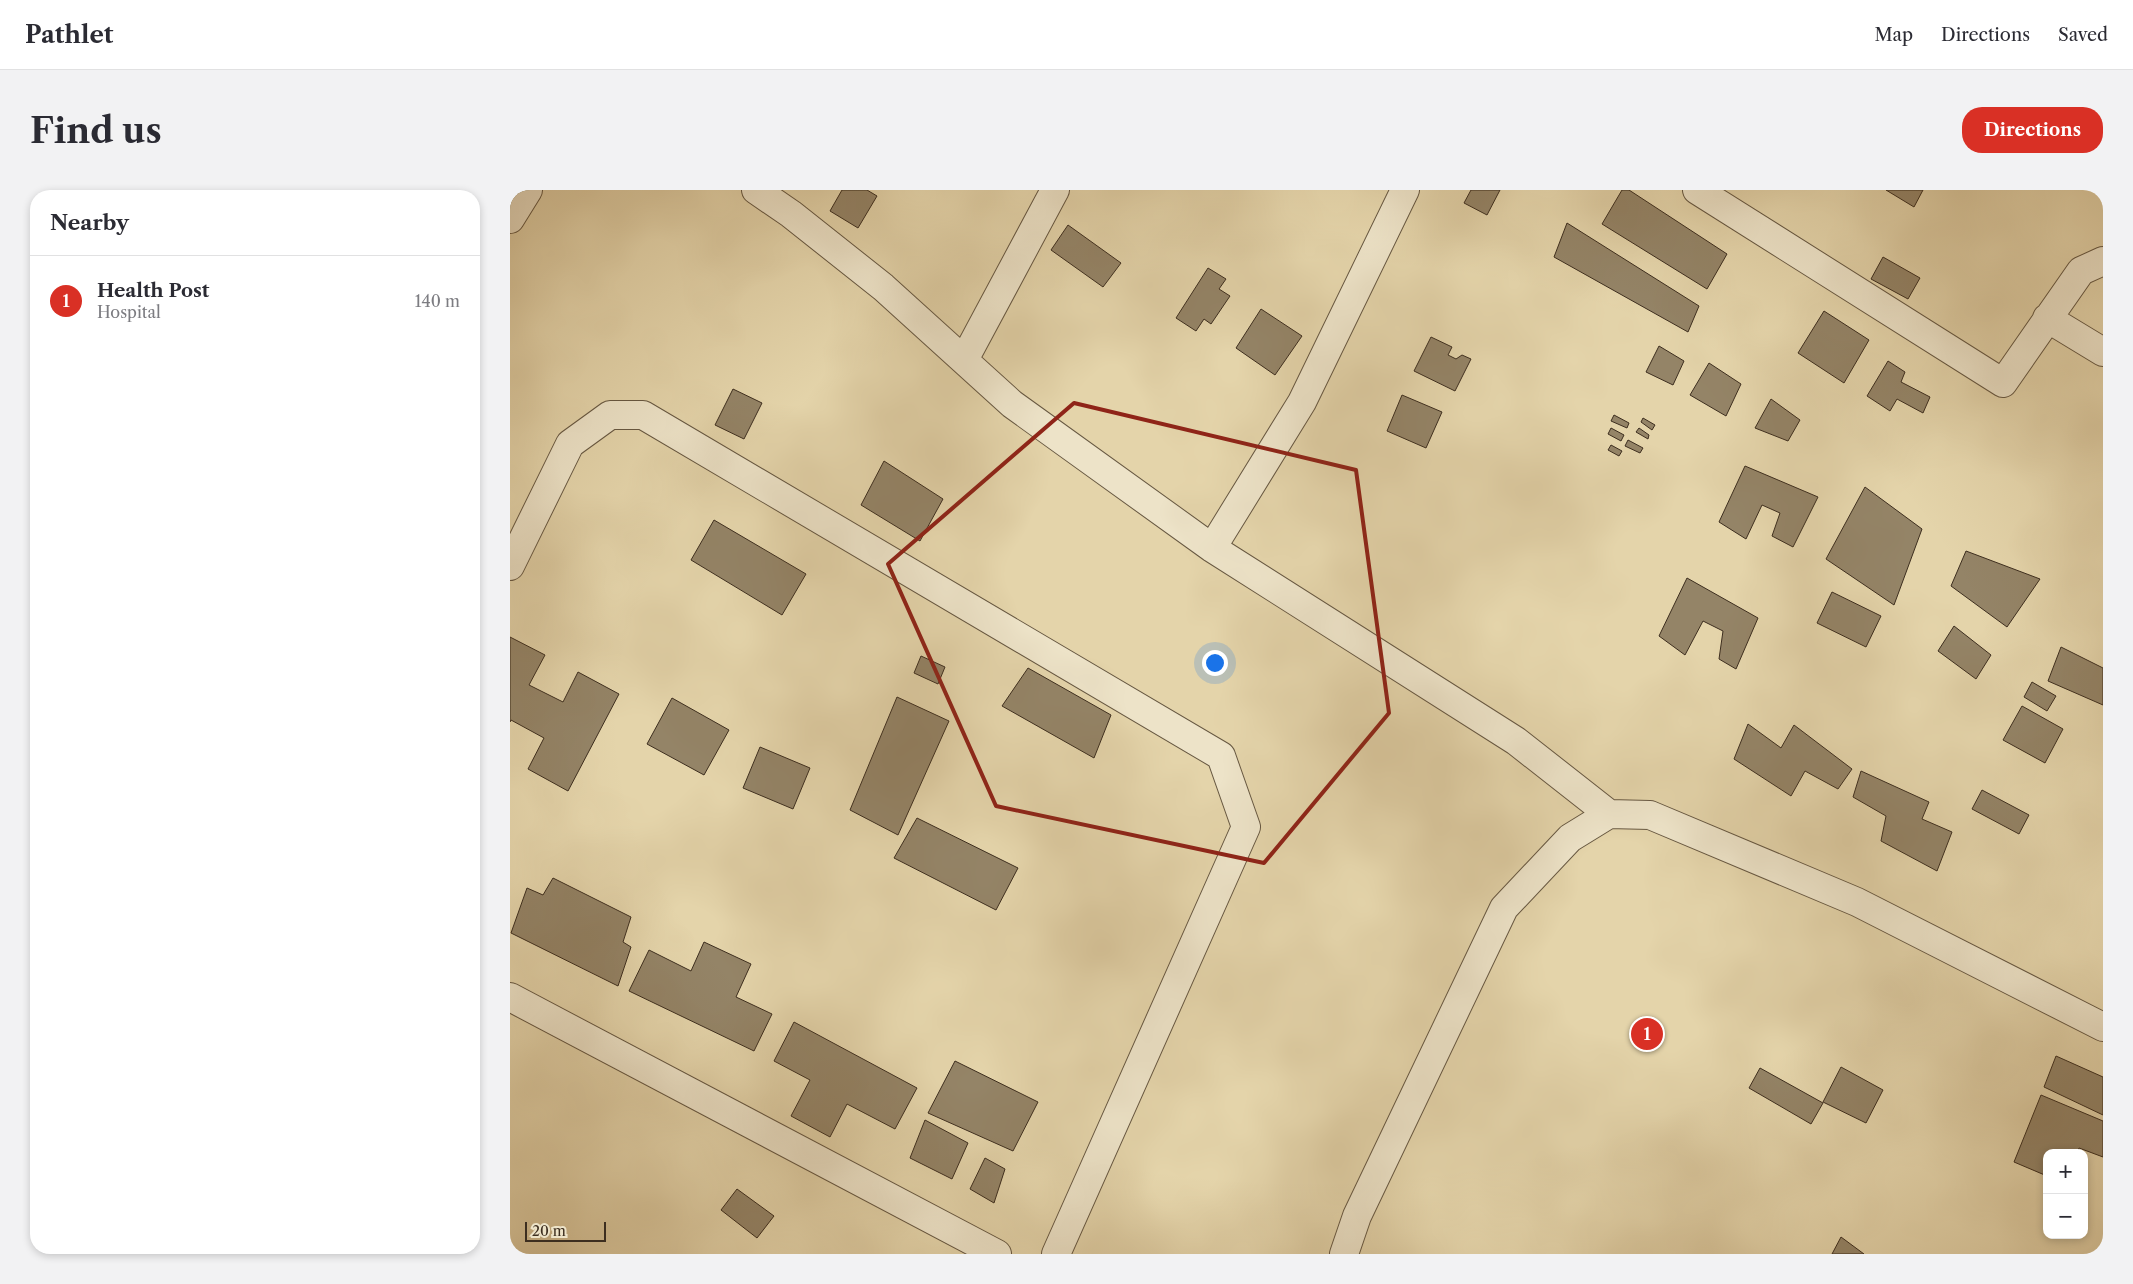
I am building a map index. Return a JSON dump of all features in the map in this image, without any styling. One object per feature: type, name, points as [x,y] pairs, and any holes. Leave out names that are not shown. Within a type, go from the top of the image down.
[{"type":"street","points":[[510,219],[528,190]]},
{"type":"street","points":[[756,190],[790,214],[883,287],[1012,404],[1212,548],[1516,741],[1609,814]]},
{"type":"street","points":[[964,360],[1056,190]]},
{"type":"street","points":[[1212,548],[1302,402],[1405,190]]},
{"type":"street","points":[[1697,190],[2002,384],[2081,271],[2103,261]]},
{"type":"street","points":[[2048,318],[2103,352]]},
{"type":"street","points":[[510,566],[570,444],[610,415],[643,415],[1221,756],[1246,827],[1056,1254]]},
{"type":"street","points":[[1344,1254],[1357,1216],[1504,908],[1570,838],[1609,814],[1650,815],[1857,902],[2103,1027]]},
{"type":"street","points":[[510,997],[996,1254]]},
{"type":"highlighted area","points":[[1074,403],[1356,470],[1389,713],[1264,863],[996,806],[888,564]]},
{"type":"building","points":[[842,190],[867,190],[877,196],[858,228],[830,211]]},
{"type":"building","points":[[1471,190],[1500,190],[1487,215],[1464,203]]},
{"type":"building","points":[[1622,190],[1629,190],[1727,254],[1707,289],[1602,224]]},
{"type":"building","points":[[1886,190],[1923,190],[1914,207]]},
{"type":"building","points":[[1567,223],[1699,306],[1688,332],[1554,257]]},
{"type":"building","points":[[1068,225],[1121,263],[1103,287],[1051,250]]},
{"type":"building","points":[[1883,257],[1920,278],[1908,299],[1871,279]]},
{"type":"building","points":[[1208,268],[1226,279],[1219,289],[1230,296],[1211,324],[1204,319],[1196,331],[1176,318]]},
{"type":"building","points":[[1261,309],[1302,336],[1275,375],[1236,348]]},
{"type":"building","points":[[1824,311],[1869,340],[1844,383],[1798,353]]},
{"type":"building","points":[[1431,337],[1452,347],[1448,355],[1456,359],[1462,355],[1471,359],[1455,391],[1414,371]]},
{"type":"building","points":[[1659,346],[1684,361],[1673,385],[1646,372]]},
{"type":"building","points":[[1888,361],[1905,372],[1901,382],[1930,397],[1923,413],[1897,399],[1890,411],[1867,396]]},
{"type":"building","points":[[1709,363],[1741,384],[1726,416],[1690,395]]},
{"type":"building","points":[[733,389],[762,403],[744,439],[715,425]]},
{"type":"building","points":[[1402,395],[1442,412],[1426,448],[1387,431]]},
{"type":"building","points":[[1771,399],[1800,420],[1788,441],[1755,428]]},
{"type":"building","points":[[1614,415],[1629,423],[1627,428],[1611,421]]},
{"type":"building","points":[[1643,418],[1655,425],[1652,430],[1641,422]]},
{"type":"building","points":[[1611,428],[1624,435],[1621,441],[1608,434]]},
{"type":"building","points":[[1639,428],[1649,435],[1648,439],[1636,432]]},
{"type":"building","points":[[1628,440],[1643,448],[1640,453],[1625,446]]},
{"type":"building","points":[[1611,445],[1622,451],[1619,456],[1608,450]]},
{"type":"building","points":[[884,461],[943,499],[920,541],[861,505]]},
{"type":"building","points":[[1745,466],[1818,497],[1793,547],[1772,536],[1780,513],[1762,505],[1746,539],[1719,522]]},
{"type":"building","points":[[1865,487],[1922,529],[1894,605],[1826,559]]},
{"type":"building","points":[[714,520],[806,574],[782,615],[691,560]]},
{"type":"building","points":[[1966,551],[2040,579],[2007,627],[1951,586]]},
{"type":"building","points":[[1687,578],[1758,618],[1736,669],[1719,659],[1723,631],[1703,621],[1685,655],[1659,636]]},
{"type":"building","points":[[1832,592],[1881,616],[1866,647],[1817,623]]},
{"type":"building","points":[[1954,626],[1991,655],[1976,679],[1938,651]]},
{"type":"building","points":[[510,637],[545,655],[529,685],[563,702],[578,672],[619,694],[568,791],[528,769],[544,738],[511,720],[510,722]]},
{"type":"building","points":[[2061,647],[2103,668],[2103,705],[2048,681]]},
{"type":"building","points":[[921,656],[945,667],[938,684],[914,673]]},
{"type":"building","points":[[1028,668],[1111,715],[1094,758],[1002,706]]},
{"type":"building","points":[[2032,682],[2056,696],[2047,711],[2024,697]]},
{"type":"building","points":[[897,697],[949,721],[898,835],[850,810]]},
{"type":"building","points":[[672,698],[729,730],[704,775],[647,744]]},
{"type":"building","points":[[2022,706],[2063,729],[2045,763],[2003,740]]},
{"type":"building","points":[[1748,724],[1781,748],[1794,725],[1852,769],[1838,789],[1805,771],[1791,796],[1734,759]]},
{"type":"building","points":[[760,747],[810,768],[793,809],[743,788]]},
{"type":"building","points":[[1861,771],[1929,802],[1922,819],[1952,832],[1937,871],[1881,841],[1886,816],[1853,797]]},
{"type":"building","points":[[1982,790],[2029,815],[2019,834],[1972,809]]},
{"type":"building","points":[[917,818],[1018,868],[996,910],[894,858]]},
{"type":"building","points":[[553,878],[631,917],[623,942],[631,947],[618,986],[511,933],[527,888],[543,895]]},
{"type":"building","points":[[704,942],[751,964],[736,997],[772,1014],[754,1051],[629,991],[649,950],[691,971]]},
{"type":"building","points":[[794,1022],[917,1088],[895,1129],[847,1104],[830,1137],[791,1116],[810,1080],[774,1061]]},
{"type":"building","points":[[2056,1056],[2103,1077],[2103,1115],[2044,1087]]},
{"type":"building","points":[[955,1061],[1038,1102],[1013,1151],[928,1113]]},
{"type":"building","points":[[1841,1067],[1883,1090],[1866,1123],[1823,1102]]},
{"type":"building","points":[[1760,1068],[1823,1103],[1811,1124],[1749,1088]]},
{"type":"building","points":[[2041,1095],[2103,1121],[2103,1157],[2088,1151],[2088,1149],[2043,1149],[2043,1174],[2014,1162]]},
{"type":"building","points":[[925,1120],[968,1143],[952,1179],[910,1158]]},
{"type":"building","points":[[985,1158],[1005,1169],[994,1203],[970,1189]]},
{"type":"building","points":[[737,1189],[774,1216],[757,1238],[721,1210]]},
{"type":"building","points":[[1841,1237],[1864,1254],[1832,1254]]},
{"type":"place","name":"Health Post","points":[[1647,1034]]}]
